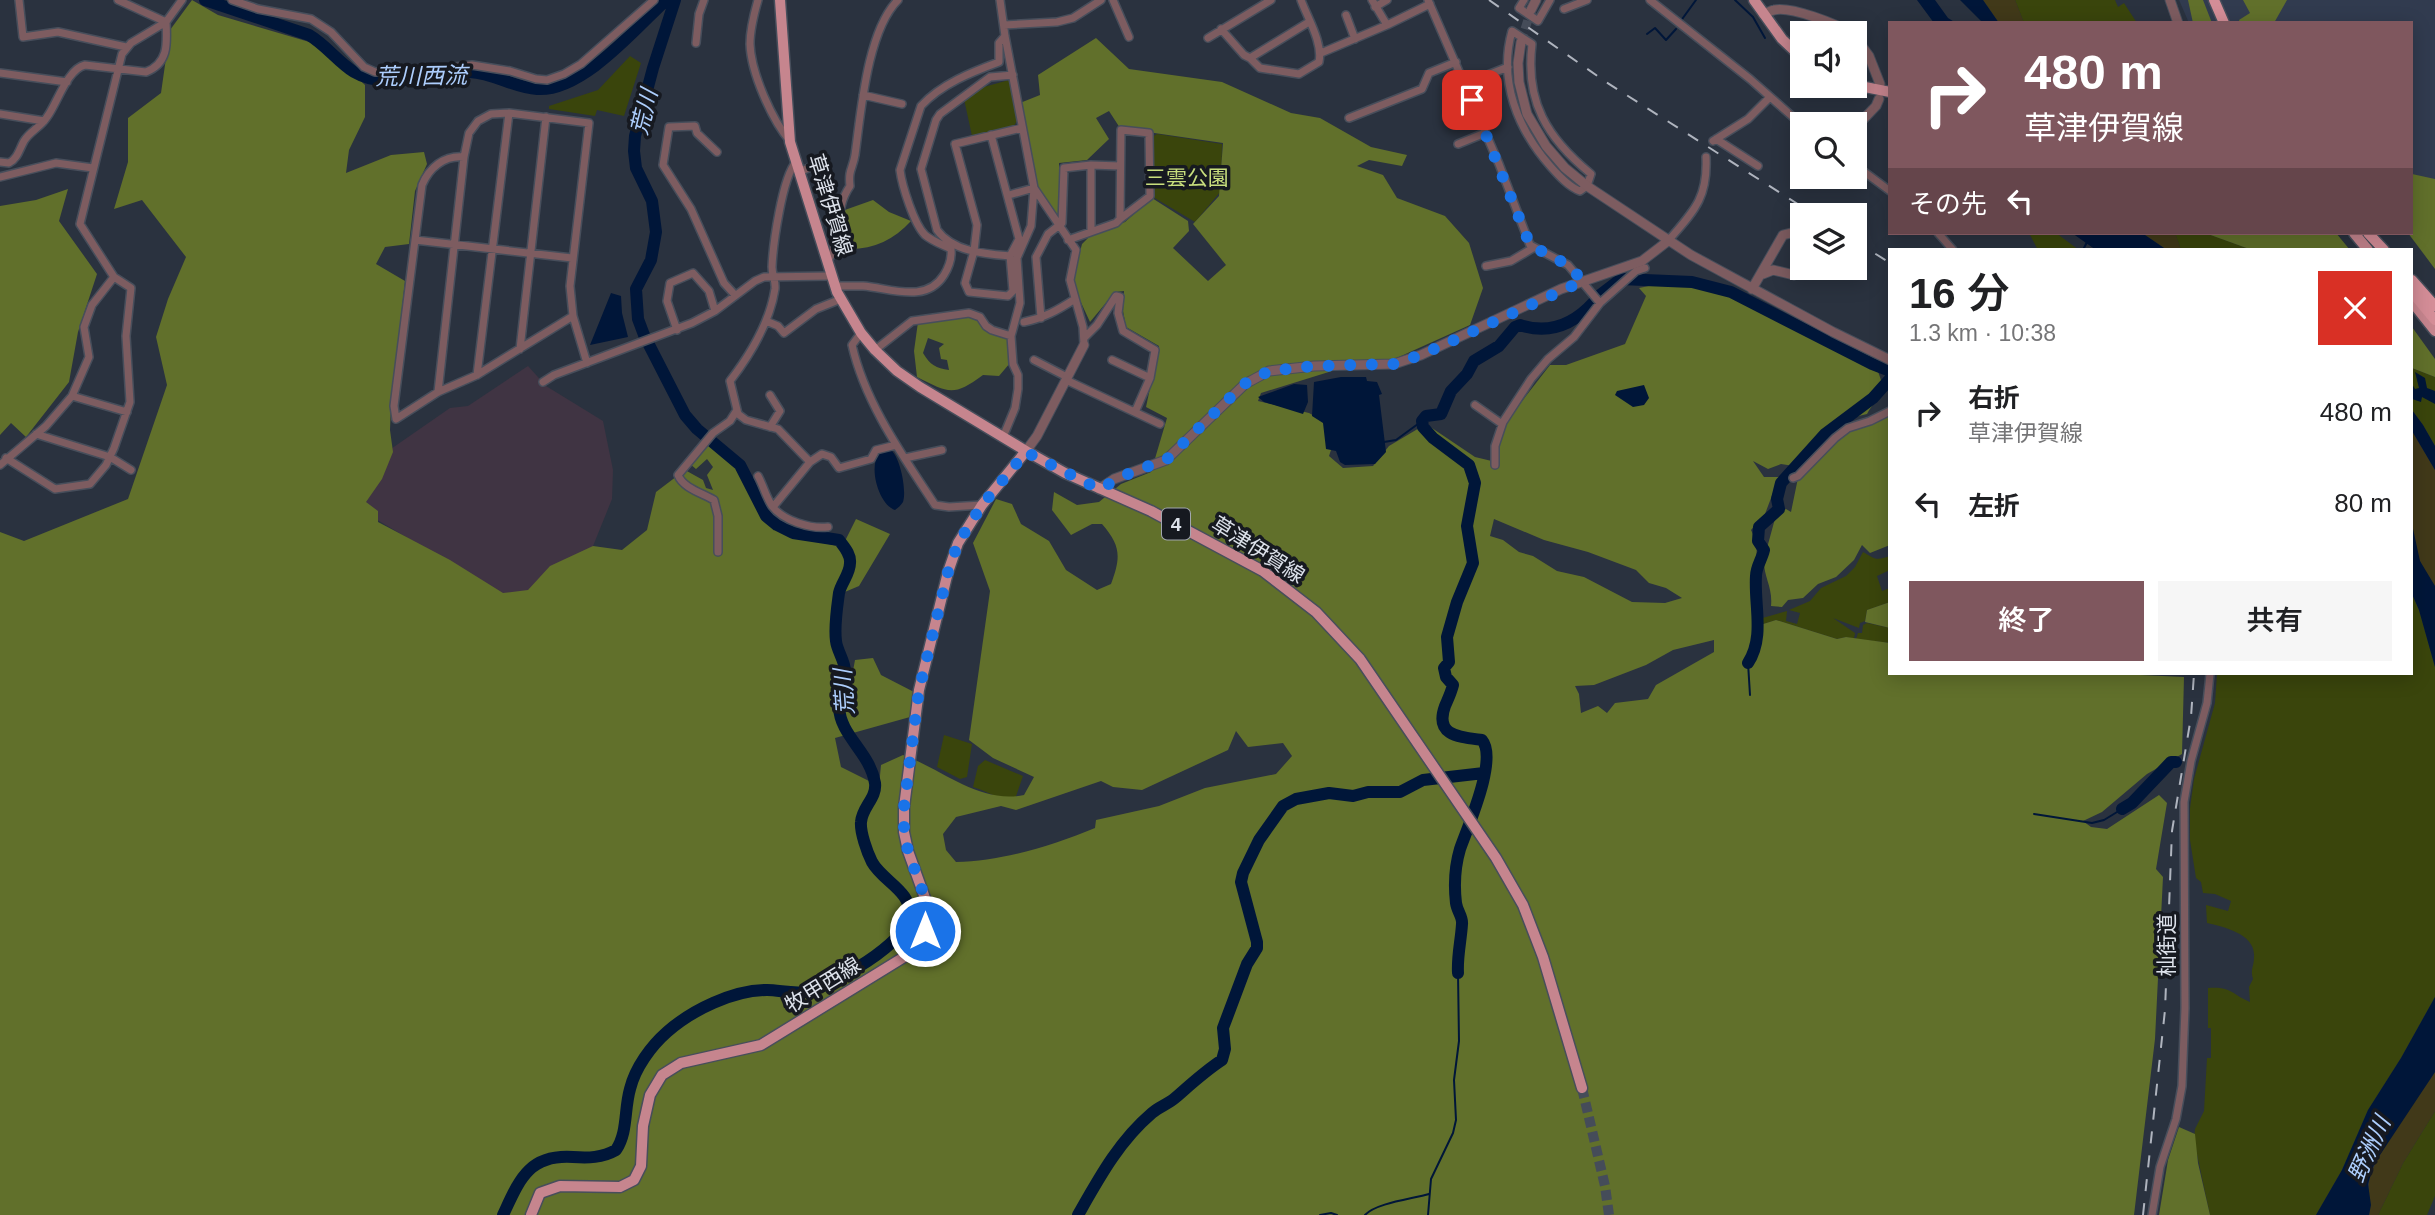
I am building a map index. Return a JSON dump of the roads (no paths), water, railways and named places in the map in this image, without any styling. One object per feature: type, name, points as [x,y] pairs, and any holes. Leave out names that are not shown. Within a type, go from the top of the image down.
[{"type":"highway","points":[[2216,4],[2223,21]]},
{"type":"highway","points":[[2369,235],[2384,248]]},
{"type":"highway","points":[[2413,281],[2435,306]]},
{"type":"highway","points":[[2413,293],[2435,320]]},
{"type":"main road","name":"草津伊賀線","points":[[780,0],[790,142],[833,281],[861,333],[897,371],[1026,452],[1162,517],[1263,571],[1316,612],[1360,659],[1496,858],[1523,905],[1543,957],[1582,1088]]},
{"type":"main road","points":[[1754,0],[1790,47]]},
{"type":"main road","points":[[1867,87],[1888,92]]},
{"type":"main road","points":[[2413,303],[2435,331]]},
{"type":"main road","name":"牧甲西線","points":[[531,1215],[540,1193],[559,1186],[620,1187],[634,1180],[641,1166],[643,1126],[650,1095],[662,1075],[681,1063],[761,1045],[909,954],[920,943],[928,920],[925,898],[908,851],[904,807],[919,690],[948,572],[958,543],[982,505],[1026,452]]},
{"type":"street","points":[[19,0],[23,37],[58,32],[126,47]]},
{"type":"street","points":[[118,0],[166,22]]},
{"type":"street","points":[[114,277],[92,305],[84,327],[89,357],[72,396],[36,434],[3,461],[55,489],[90,484],[110,457],[130,402],[126,336],[131,288],[114,277],[80,224],[117,69],[126,47],[166,22],[181,0]]},
{"type":"street","points":[[232,0],[258,9],[311,19],[331,32],[364,67],[375,72],[472,65],[547,80],[565,74],[581,64],[654,0]]},
{"type":"street","points":[[696,43],[699,14],[704,0]]},
{"type":"street","points":[[758,0],[750,35],[752,61],[780,129],[790,142]]},
{"type":"street","points":[[827,262],[834,253],[841,198],[850,186],[849,172],[855,158],[863,95],[872,57],[884,23],[898,0]]},
{"type":"street","points":[[1000,0],[1021,128],[1034,188],[1031,226],[1017,258],[1020,303],[1011,336],[1018,389],[1015,408],[1003,437]]},
{"type":"street","points":[[1004,25],[1057,22],[1073,18],[1101,0]]},
{"type":"street","points":[[1113,0],[1129,37]]},
{"type":"street","points":[[1208,38],[1271,0]]},
{"type":"street","points":[[1222,29],[1244,55],[1260,68],[1299,74],[1319,62],[1321,53],[1301,0]]},
{"type":"street","points":[[1387,0],[1374,3],[1387,25]]},
{"type":"street","points":[[1524,0],[1519,8],[1538,21],[1550,0]]},
{"type":"street","points":[[1531,10],[1536,0]]},
{"type":"street","points":[[1564,9],[1587,0]]},
{"type":"street","points":[[1650,0],[1750,79],[1790,114]]},
{"type":"street","points":[[2170,0],[2177,21]]},
{"type":"street","points":[[1321,53],[1387,25],[1429,2],[1525,234],[1534,248],[1568,265],[1600,303]]},
{"type":"street","points":[[1763,14],[1774,10],[1787,11],[1821,21]]},
{"type":"street","points":[[1346,15],[1355,39]]},
{"type":"street","points":[[0,162],[9,163],[16,159],[25,140],[34,128],[45,121],[67,82],[81,65],[146,72],[161,63],[167,46],[166,22]]},
{"type":"street","points":[[1250,58],[1309,22]]},
{"type":"street","points":[[1512,31],[1532,44],[1530,78],[1536,104],[1555,139],[1591,174],[1587,186],[1580,191],[1576,190],[1559,176],[1532,144],[1516,111],[1507,67],[1512,31]]},
{"type":"street","points":[[543,382],[554,375],[677,330],[715,311],[755,281],[773,275],[904,292],[934,287],[945,274],[951,249],[926,236],[919,226],[900,170],[921,106],[964,76],[999,62],[999,43],[1005,36]]},
{"type":"street","points":[[1521,42],[1519,82],[1527,114],[1546,146],[1587,186],[1668,241],[1734,281],[1888,359]]},
{"type":"street","points":[[1867,53],[1880,84]]},
{"type":"street","points":[[1349,118],[1422,89],[1429,73],[1456,62]]},
{"type":"street","points":[[1465,84],[1507,67]]},
{"type":"street","points":[[0,73],[67,82]]},
{"type":"street","points":[[1010,256],[974,251],[942,237],[937,230],[921,169],[940,114],[990,77],[1013,75]]},
{"type":"street","points":[[863,95],[902,104]]},
{"type":"street","points":[[1758,166],[1715,140],[1748,119],[1770,97]]},
{"type":"street","points":[[1867,115],[1879,99]]},
{"type":"street","points":[[477,375],[509,113]]},
{"type":"street","points":[[438,392],[464,157],[469,133],[478,121],[491,114],[509,113],[589,123],[570,286],[573,316],[587,363]]},
{"type":"street","points":[[0,114],[45,121]]},
{"type":"street","points":[[520,349],[546,117]]},
{"type":"street","points":[[716,152],[697,133],[695,126],[669,127],[663,165],[691,209],[724,283],[735,295]]},
{"type":"street","points":[[991,135],[1019,239],[1010,256],[1013,291],[1008,296],[969,292],[965,283],[974,251],[977,225],[955,144],[991,135],[1021,128]]},
{"type":"street","points":[[1068,240],[1120,219],[1150,196],[1149,133],[1121,130],[1120,219]]},
{"type":"street","points":[[1458,144],[1485,133]]},
{"type":"street","points":[[464,157],[454,157],[441,162],[424,180],[394,406],[396,419],[438,392],[477,375],[573,316]]},
{"type":"street","points":[[1099,489],[1134,471],[1166,460],[1244,384],[1269,371],[1314,366],[1394,364],[1421,355],[1583,281],[1642,261],[1668,241],[1705,189],[1706,157]]},
{"type":"street","points":[[810,462],[778,429],[741,418],[730,381],[766,321],[775,292],[776,283],[772,271],[782,203],[792,167],[825,161]]},
{"type":"street","points":[[0,177],[57,163],[93,168]]},
{"type":"street","points":[[1091,165],[1091,231]]},
{"type":"street","points":[[1041,318],[1036,257],[1048,234],[1062,223],[1064,168],[1120,166]]},
{"type":"street","points":[[1867,174],[1888,190]]},
{"type":"street","points":[[1009,195],[1034,188]]},
{"type":"street","points":[[1034,188],[1076,250],[1070,280],[1085,341]]},
{"type":"street","points":[[1752,289],[1775,249],[1786,234],[1790,233]]},
{"type":"street","points":[[415,240],[572,258]]},
{"type":"street","points":[[1486,266],[1511,261],[1534,248]]},
{"type":"street","points":[[1775,249],[1778,270]]},
{"type":"street","points":[[1495,465],[1495,446],[1502,424],[1531,379],[1548,359],[1574,337],[1600,303],[1645,268]]},
{"type":"street","points":[[1763,274],[1778,270],[1790,274]]},
{"type":"street","points":[[677,330],[667,301],[670,283],[693,272],[709,291],[715,311]]},
{"type":"street","points":[[1026,452],[1037,436],[1085,341],[1116,296],[1120,297],[1118,313],[1123,331],[1155,350],[1150,377],[1135,412]]},
{"type":"street","points":[[766,321],[778,326],[784,333],[816,309],[841,299]]},
{"type":"street","points":[[1024,321],[1056,312],[1075,299]]},
{"type":"street","points":[[875,350],[912,321],[969,313],[980,317],[992,330],[1011,336]]},
{"type":"street","points":[[861,333],[852,345],[858,366],[897,444],[935,505],[982,505]]},
{"type":"street","points":[[1034,360],[1160,424]]},
{"type":"street","points":[[1112,360],[1150,377]]},
{"type":"street","points":[[770,395],[780,411],[770,426]]},
{"type":"street","points":[[72,396],[127,412]]},
{"type":"street","points":[[1475,405],[1502,424]]},
{"type":"street","points":[[718,552],[718,516],[714,500],[688,487],[678,478],[679,472],[699,448],[713,433],[730,421],[737,410]]},
{"type":"street","points":[[1793,478],[1848,428],[1888,412]]},
{"type":"street","points":[[36,434],[110,457],[131,470]]},
{"type":"street","points":[[773,507],[810,462],[822,454],[831,457],[839,468],[871,459],[876,450],[897,444]]},
{"type":"street","points":[[905,458],[942,450]]},
{"type":"street","points":[[758,476],[773,507],[783,517],[806,525],[828,527]]},
{"type":"street","name":"杣街道","points":[[2152,1215],[2160,1167],[2178,1112],[2183,1077],[2184,802],[2190,761],[2207,704],[2210,675]]},
{"type":"water","points":[[1917,0],[1935,0],[1953,21],[1933,21]]},
{"type":"water","points":[[1960,0],[1983,0],[1998,21],[1981,21]]},
{"type":"water","points":[[2075,235],[2145,235],[2164,248],[2093,248]]},
{"type":"water","points":[[611,293],[621,296],[628,337],[590,345]]},
{"type":"water","points":[[2415,372],[2425,378],[2427,388],[2435,391],[2435,404],[2422,397],[2421,402],[2413,399],[2413,386],[2415,389],[2419,388]]},
{"type":"water","points":[[1341,377],[1366,377],[1367,381],[1377,382],[1382,394],[1379,395],[1386,452],[1375,464],[1345,465],[1340,462],[1336,451],[1326,449],[1323,423],[1312,416],[1314,382]]},
{"type":"water","points":[[1294,384],[1307,385],[1308,402],[1303,414],[1264,402],[1258,397]]},
{"type":"water","points":[[1644,385],[1649,398],[1644,405],[1633,407],[1615,395],[1617,391]]},
{"type":"water","points":[[2413,411],[2435,446],[2435,470],[2413,433]]},
{"type":"water","points":[[890,449],[900,466],[904,490],[903,502],[895,510],[884,501],[875,476],[879,454]]},
{"type":"water","points":[[2413,529],[2420,561],[2435,586],[2435,667],[2413,596]]},
{"type":"water","name":"野洲川","points":[[2435,997],[2435,1072],[2374,1164],[2368,1184],[2371,1205],[2369,1215],[2316,1215],[2342,1170],[2368,1110]]},
{"type":"waterway","name":"荒川西流","points":[[205,0],[309,35],[348,68],[368,78],[396,81],[470,72],[537,89],[554,87],[589,70],[607,57],[666,0]]},
{"type":"waterway","name":"荒川","points":[[503,1215],[520,1181],[535,1165],[558,1157],[595,1157],[616,1150],[624,1128],[632,1081],[655,1044],[677,1024],[701,1009],[741,993],[767,990],[805,992],[821,987],[867,962],[895,939],[905,928],[909,917],[909,908],[902,893],[877,869],[866,848],[861,822],[874,793],[875,783],[867,762],[844,727],[839,707],[845,671],[835,635],[839,593],[850,567],[848,554],[839,540],[793,533],[766,516],[740,465],[697,429],[685,415],[638,319],[636,289],[651,260],[656,232],[652,201],[636,168],[635,136],[675,0]]},
{"type":"waterway","points":[[1680,22],[1696,0]]},
{"type":"waterway","points":[[1735,0],[1753,17],[1765,38]]},
{"type":"waterway","points":[[1647,34],[1655,28],[1666,40],[1676,29]]},
{"type":"waterway","points":[[2084,248],[2087,242]]},
{"type":"waterway","points":[[1600,295],[1621,279],[1692,282],[1731,292],[1888,370]]},
{"type":"waterway","points":[[1458,973],[1462,921],[1456,903],[1456,869],[1484,777],[1486,749],[1482,740],[1458,736],[1443,724],[1445,706],[1453,685],[1446,677],[1444,668],[1449,662],[1447,637],[1457,602],[1473,563],[1467,526],[1475,483],[1469,465],[1433,438],[1423,427],[1422,421],[1426,416],[1441,414],[1451,391],[1467,374],[1474,361],[1499,346],[1515,327],[1520,325],[1541,329],[1561,326],[1594,302]]},
{"type":"waterway","points":[[1748,663],[1756,643],[1756,573],[1764,550],[1758,541],[1759,527],[1779,509],[1777,499],[1781,483],[1825,434],[1873,398],[1888,381]]},
{"type":"waterway","points":[[1384,442],[1396,440],[1422,421]]},
{"type":"waterway","points":[[1748,663],[1750,695]]},
{"type":"waterway","points":[[2122,809],[2132,803],[2171,762],[2176,762]]},
{"type":"waterway","points":[[1078,1215],[1110,1161],[1140,1124],[1222,1060],[1225,1049],[1223,1028],[1247,964],[1257,948],[1241,882],[1243,873],[1259,840],[1283,806],[1296,799],[1329,793],[1353,796],[1368,792],[1400,792],[1423,780],[1484,773]]},
{"type":"waterway","points":[[2034,814],[2092,823],[2104,820],[2122,809]]},
{"type":"waterway","points":[[1428,1215],[1431,1179],[1453,1133],[1456,1120],[1454,1080],[1459,1041],[1458,973]]},
{"type":"waterway","points":[[1365,1215],[1386,1204],[1429,1194]]},
{"type":"waterway","points":[[1320,1215],[1337,1215]]},
{"type":"tunnel","points":[[1521,42],[1531,10]]},
{"type":"tunnel","points":[[1582,1088],[1605,1186],[1609,1215]]},
{"type":"railway","points":[[1489,0],[1606,82],[1796,203]]},
{"type":"railway","points":[[1867,249],[1888,262]]},
{"type":"railway","points":[[2143,1215],[2165,1010],[2172,831],[2191,717],[2194,675]]},
{"type":"park label","name":"三雲公園","points":[[1187,178]]}]
